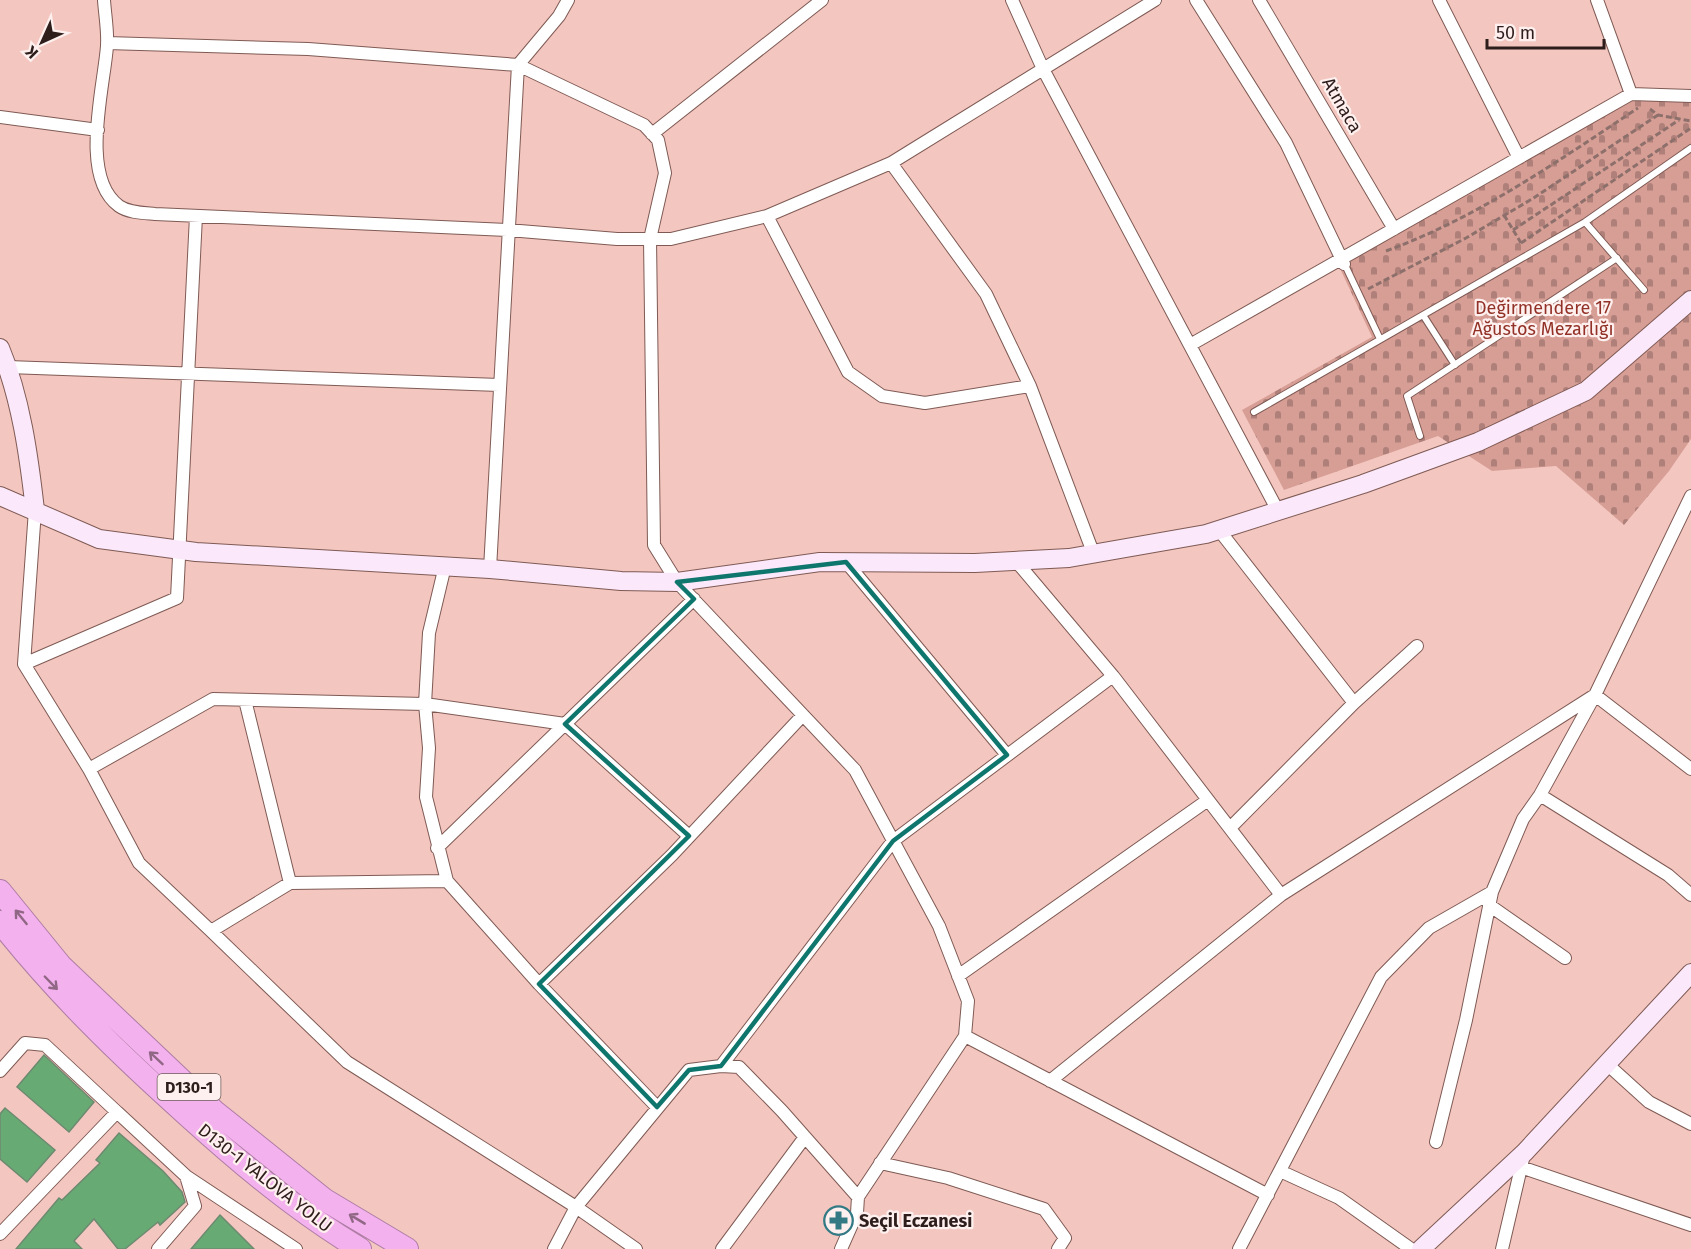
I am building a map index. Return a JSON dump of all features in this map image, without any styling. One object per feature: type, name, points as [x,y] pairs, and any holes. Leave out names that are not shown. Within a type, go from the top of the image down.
[{"type":"highway","name":"D130-1","points":[[0,891],[61,966],[214,1111],[325,1200],[407,1249]]},
{"type":"highway","name":"D130-1 YALOVA YOLU","points":[[0,922],[39,971],[127,1062],[220,1145],[313,1220],[360,1249]]},
{"type":"street","points":[[104,0],[107,43],[98,130],[99,175],[110,196],[120,207],[133,212],[507,230],[617,239],[671,239],[767,216],[891,163],[1155,0]]},
{"type":"street","points":[[490,569],[507,230],[518,65],[560,16],[568,0]]},
{"type":"street","points":[[652,134],[822,0]]},
{"type":"street","points":[[1012,0],[1043,69],[1278,511]]},
{"type":"street","points":[[1196,0],[1286,143],[1343,262]]},
{"type":"street","name":"Atmaca","points":[[1259,0],[1394,229]]},
{"type":"street","points":[[1439,0],[1519,158]]},
{"type":"street","points":[[1597,0],[1631,94]]},
{"type":"street","points":[[107,43],[308,49],[518,65],[644,125],[658,140],[665,173],[650,239],[654,545],[677,582],[855,770],[939,926],[968,1001],[965,1036],[858,1197],[857,1213],[841,1249]]},
{"type":"street","points":[[1190,345],[1343,262],[1394,229],[1631,94],[1691,96]]},
{"type":"street","points":[[0,117],[98,130]]},
{"type":"street","points":[[891,163],[986,294],[1030,386],[1094,555]]},
{"type":"street","points":[[24,664],[177,598],[196,216]]},
{"type":"street","points":[[767,216],[848,372],[882,396],[925,403],[1030,386]]},
{"type":"street","points":[[0,496],[99,539],[180,549],[490,569],[621,581],[677,582],[820,562],[1016,561],[1094,555],[1219,530],[1478,442],[1586,392],[1691,300]]},
{"type":"street","points":[[0,348],[8,367],[30,465],[35,510],[24,664],[89,769],[139,863],[347,1062],[576,1207],[636,1249]]},
{"type":"street","points":[[8,367],[499,385]]},
{"type":"street","points":[[1436,1142],[1466,1020],[1491,898],[1523,819],[1540,795],[1595,695],[1691,496]]},
{"type":"street","points":[[1219,530],[1354,703]]},
{"type":"street","points":[[1016,561],[1113,676],[1281,895]]},
{"type":"street","points":[[846,562],[1007,755]]},
{"type":"street","points":[[445,566],[429,633],[425,704],[429,748],[426,797],[447,881],[539,984],[657,1107]]},
{"type":"street","points":[[437,848],[694,599]]},
{"type":"street","points":[[1230,828],[1354,703],[1418,646]]},
{"type":"street","points":[[721,1066],[893,841],[1113,676]]},
{"type":"street","points":[[1595,695],[1691,770]]},
{"type":"street","points":[[1050,1081],[1281,895],[1595,695]]},
{"type":"street","points":[[89,769],[213,699],[425,704],[565,724],[689,836]]},
{"type":"street","points":[[245,700],[290,883]]},
{"type":"street","points":[[539,984],[689,836],[803,715]]},
{"type":"street","points":[[1540,795],[1668,876],[1691,895]]},
{"type":"street","points":[[958,976],[1208,800]]},
{"type":"street","points":[[211,931],[290,883],[447,881]]},
{"type":"street","points":[[1491,898],[1565,958]]},
{"type":"street","points":[[1239,1249],[1381,977],[1429,928],[1491,898]]},
{"type":"street","points":[[1421,1249],[1520,1161],[1691,973]]},
{"type":"street","points":[[965,1036],[1268,1195]]},
{"type":"street","points":[[0,1071],[25,1043],[45,1044],[186,1176],[296,1249]]},
{"type":"street","points":[[1607,1064],[1649,1102],[1691,1124]]},
{"type":"street","points":[[554,1249],[576,1207],[689,1070],[721,1066],[739,1067],[806,1137],[858,1197]]},
{"type":"street","points":[[0,1234],[117,1112]]},
{"type":"street","points":[[722,1249],[806,1137]]},
{"type":"street","points":[[1520,1161],[1691,1225]]},
{"type":"street","points":[[1502,1249],[1520,1161]]},
{"type":"street","points":[[880,1163],[948,1178],[1044,1209],[1065,1238],[1058,1249]]},
{"type":"street","points":[[1280,1171],[1339,1198],[1412,1249]]},
{"type":"street","points":[[158,1249],[195,1206],[186,1176]]},
{"type":"lane","points":[[1254,412],[1585,222],[1691,148]]},
{"type":"lane","points":[[1585,222],[1644,290]]},
{"type":"lane","points":[[1420,436],[1407,396],[1617,258]]},
{"type":"lane","points":[[1343,262],[1380,339]]},
{"type":"lane","points":[[1423,315],[1455,365]]},
{"type":"path","points":[[1426,236],[1499,197],[1644,104],[1658,115],[1691,121]]},
{"type":"path","points":[[1358,294],[1504,215],[1658,115]]},
{"type":"path","points":[[1513,230],[1680,119]]},
{"type":"path","points":[[1521,243],[1691,128]]},
{"type":"path","points":[[1504,215],[1528,255]]},
{"type":"highlighted area","points":[[846,562],[1007,755],[893,841],[721,1066],[689,1070],[657,1107],[539,984],[689,836],[565,724],[694,599],[677,582]]},
{"type":"green space","name":"Değirmendere 17 Ağustos Mezarlığı","points":[[1633,100],[1691,101],[1691,439],[1669,471],[1624,525],[1556,466],[1492,471],[1438,436],[1284,490],[1242,410],[1372,337],[1337,262]]},
{"type":"building","points":[[44,1055],[94,1102],[69,1132],[17,1087]]},
{"type":"building","points":[[5,1108],[55,1150],[27,1182],[0,1159],[0,1114]]},
{"type":"building","points":[[119,1133],[163,1171],[182,1192],[185,1202],[160,1225],[158,1222],[125,1249],[118,1249],[94,1219],[74,1241],[82,1249],[16,1249],[59,1198],[62,1200],[100,1163],[96,1160]]},
{"type":"building","points":[[220,1215],[254,1249],[191,1249]]},
{"type":"place","name":"Seçil Eczanesi","points":[[838,1221]]}]
